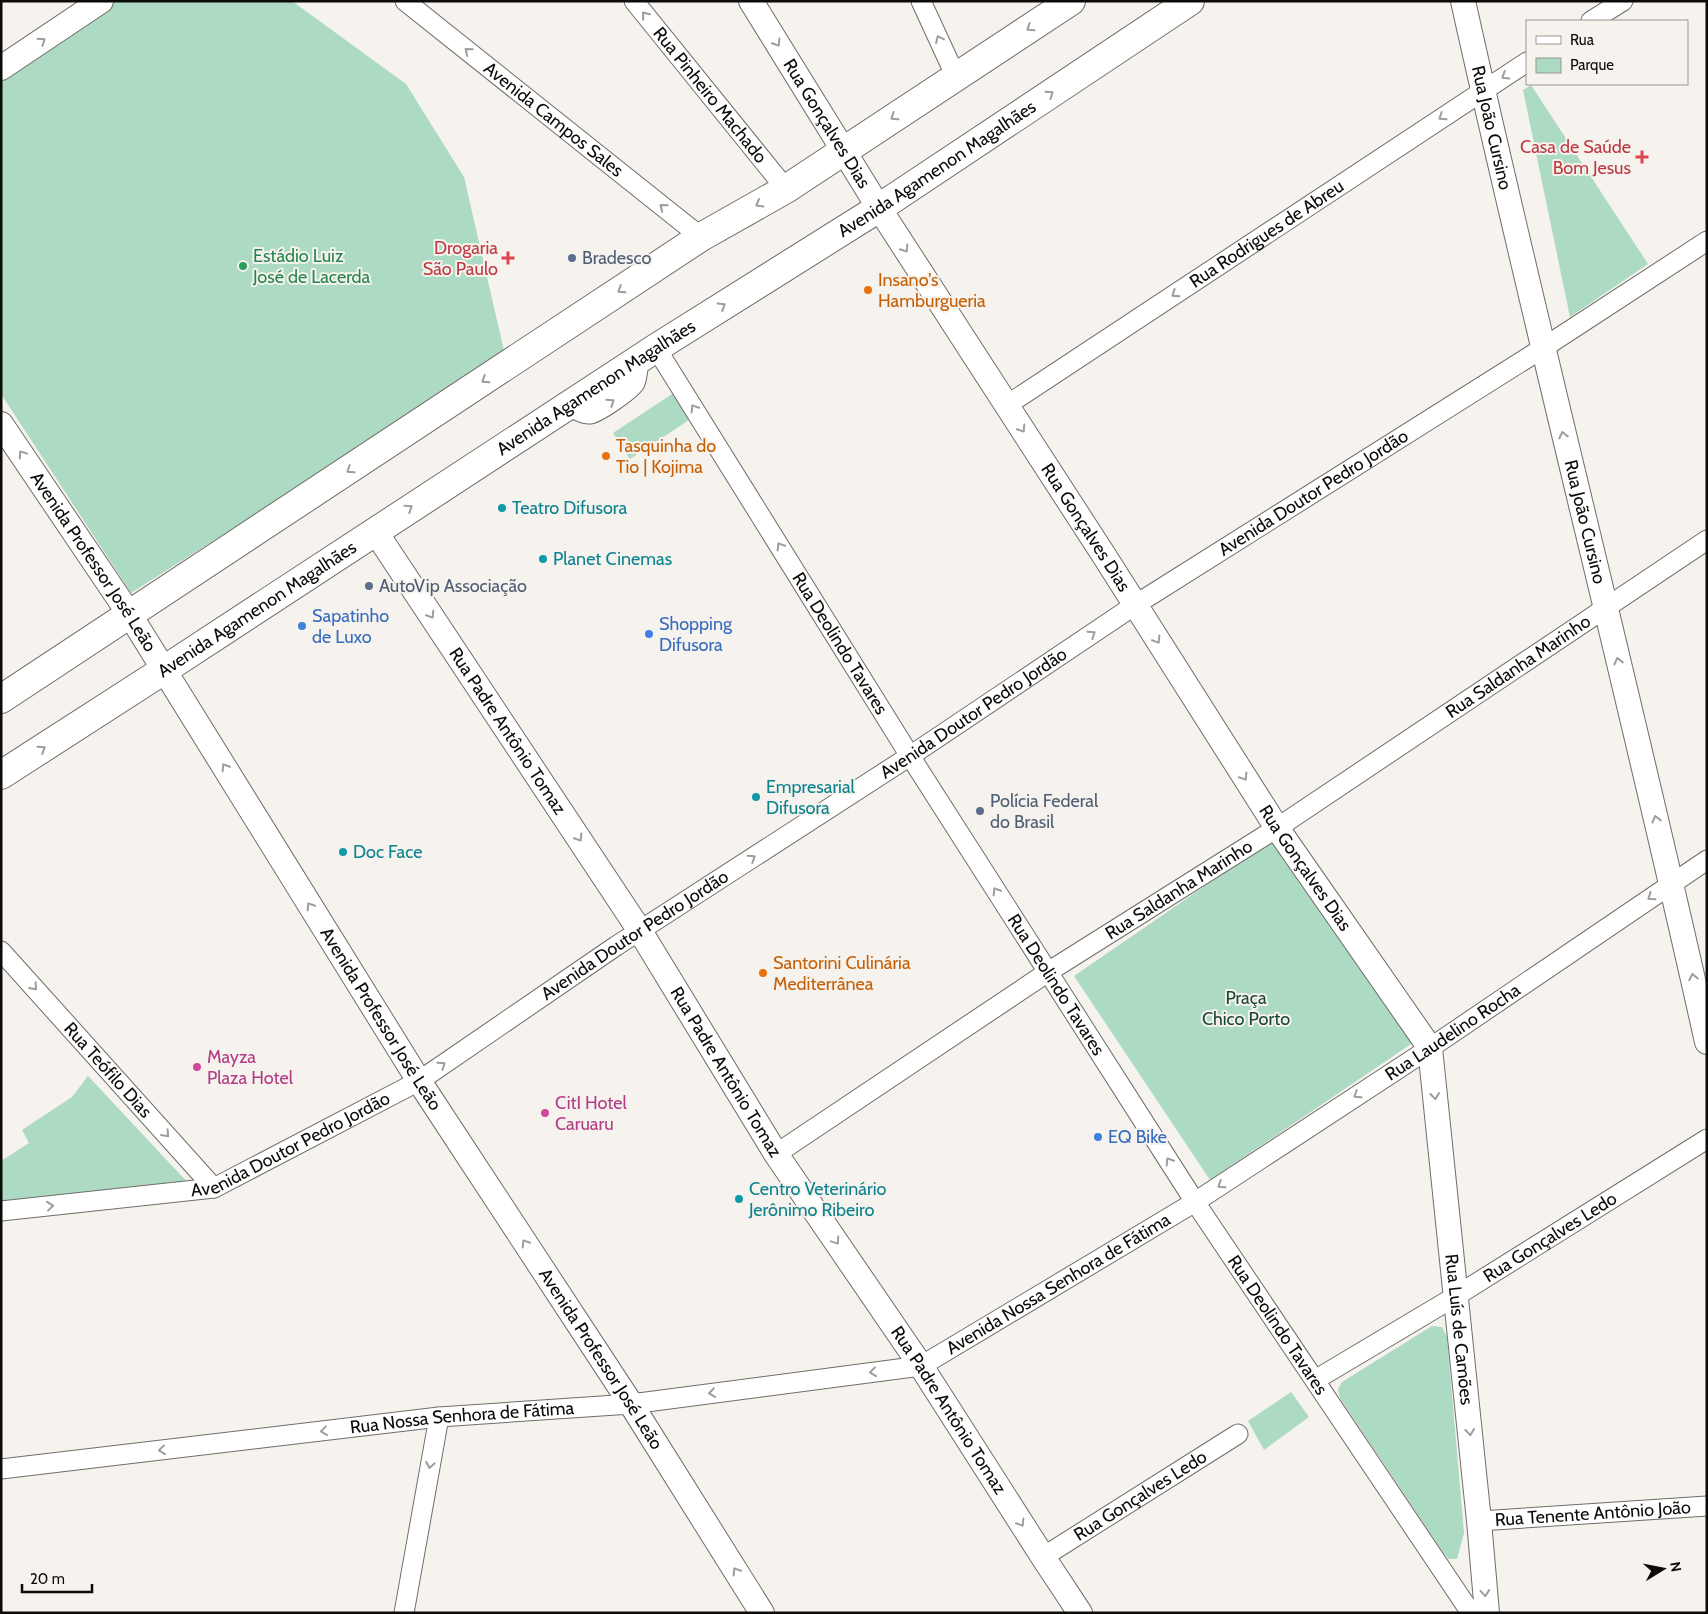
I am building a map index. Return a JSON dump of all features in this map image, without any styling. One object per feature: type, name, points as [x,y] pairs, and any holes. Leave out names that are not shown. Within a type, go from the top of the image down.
[{"type":"main road","points":[[1,698],[130,615],[701,237],[786,189],[1071,1]]},
{"type":"main road","name":"Avenida Agamenon Magalhães","points":[[1,775],[648,353],[879,208],[1190,1]]},
{"type":"street","points":[[1,68],[100,1]]},
{"type":"street","name":"Avenida Campos Sales","points":[[405,1],[701,237]]},
{"type":"street","name":"Rua Pinheiro Machado","points":[[634,1],[786,189]]},
{"type":"street","name":"Rua Gonçalves Dias","points":[[751,1],[879,208],[1007,405],[1276,828],[1430,1048]]},
{"type":"street","points":[[921,1],[956,77]]},
{"type":"street","name":"Rua João Cursino","points":[[1463,1],[1543,348],[1672,883],[1707,1042]]},
{"type":"street","points":[[1593,20],[1623,1]]},
{"type":"street","name":"Rua Rodrigues de Abreu","points":[[1007,405],[1526,63]]},
{"type":"street","name":"Avenida Doutor Pedro Jordão","points":[[1,1212],[214,1188],[419,1081],[640,930],[910,756],[1135,605],[1543,348],[1707,241]]},
{"type":"street","name":"Rua Deolindo Tavares","points":[[648,353],[910,756],[1195,1202],[1471,1613]]},
{"type":"street","name":"Avenida Professor José Leão","points":[[1,424],[130,615],[419,1081],[631,1404],[762,1613]]},
{"type":"street","name":"Rua Padre Antônio Tomaz","points":[[375,530],[640,930],[776,1154],[921,1366],[1042,1557],[1080,1613]]},
{"type":"street","name":"Rua Saldanha Marinho","points":[[776,1154],[1048,972],[1276,828],[1707,540]]},
{"type":"street","name":"Rua Laudelino Rocha","points":[[1195,1202],[1430,1048],[1707,860]]},
{"type":"street","name":"Rua Teófilo Dias","points":[[1,951],[214,1188]]},
{"type":"street","name":"Rua Luís de Camões","points":[[1430,1048],[1487,1613]]},
{"type":"street","name":"Rua Gonçalves Ledo","points":[[1315,1380],[1456,1296],[1707,1139]]},
{"type":"street","name":"Avenida Nossa Senhora de Fátima","points":[[921,1366],[1195,1202]]},
{"type":"street","name":"Rua Nossa Senhora de Fátima","points":[[1,1469],[439,1417],[631,1404],[921,1366]]},
{"type":"street","points":[[404,1613],[439,1417]]},
{"type":"street","name":"Rua Gonçalves Ledo","points":[[1042,1557],[1238,1434]]},
{"type":"street","name":"Rua Tenente Antônio João","points":[[1479,1521],[1707,1506]]},
{"type":"green space","name":"Estádio Luiz José de Lacerda","points":[[115,1],[292,1],[406,84],[464,177],[505,355],[131,593],[1,394],[1,78]]},
{"type":"green space","points":[[1531,85],[1648,264],[1570,317],[1523,90]]},
{"type":"green space","points":[[675,392],[692,418],[630,459],[613,433]]},
{"type":"green space","name":"Praça Chico Porto","points":[[1278,836],[1417,1040],[1210,1180],[1074,976]]},
{"type":"green space","points":[[88,1076],[190,1185],[1,1204],[1,1161],[29,1143],[22,1130],[72,1097]]},
{"type":"green space","points":[[1432,1326],[1442,1327],[1447,1337],[1464,1533],[1457,1559],[1449,1559],[1444,1554],[1340,1398],[1338,1389],[1342,1382]]},
{"type":"green space","points":[[1291,1392],[1309,1417],[1264,1450],[1248,1421]]},
{"type":"place","name":"Casa de Saúde Bom Jesus","points":[[1642,157]]},
{"type":"place","name":"Drogaria São Paulo","points":[[508,258]]},
{"type":"place","name":"Bradesco","points":[[572,258]]},
{"type":"place","name":"Estádio Luiz José de Lacerda","points":[[243,266]]},
{"type":"place","name":"Insano's Hamburgueria","points":[[868,290]]},
{"type":"place","name":"Tasquinha do Tio | Kojima","points":[[606,456]]},
{"type":"place","name":"Teatro Difusora","points":[[502,508]]},
{"type":"place","name":"Planet Cinemas","points":[[543,559]]},
{"type":"place","name":"AutoVip Associação","points":[[369,586]]},
{"type":"place","name":"Sapatinho de Luxo","points":[[302,626]]},
{"type":"place","name":"Shopping Difusora","points":[[649,634]]},
{"type":"place","name":"Empresarial Difusora","points":[[756,797]]},
{"type":"place","name":"Polícia Federal do Brasil","points":[[980,811]]},
{"type":"place","name":"Doc Face","points":[[343,852]]},
{"type":"place","name":"Santorini Culinária Mediterrânea","points":[[763,973]]},
{"type":"place","name":"Mayza Plaza Hotel","points":[[197,1067]]},
{"type":"place","name":"CitI Hotel Caruaru","points":[[545,1113]]},
{"type":"place","name":"EQ Bike","points":[[1098,1137]]},
{"type":"place","name":"Centro Veterinário Jerônimo Ribeiro","points":[[739,1199]]}]
